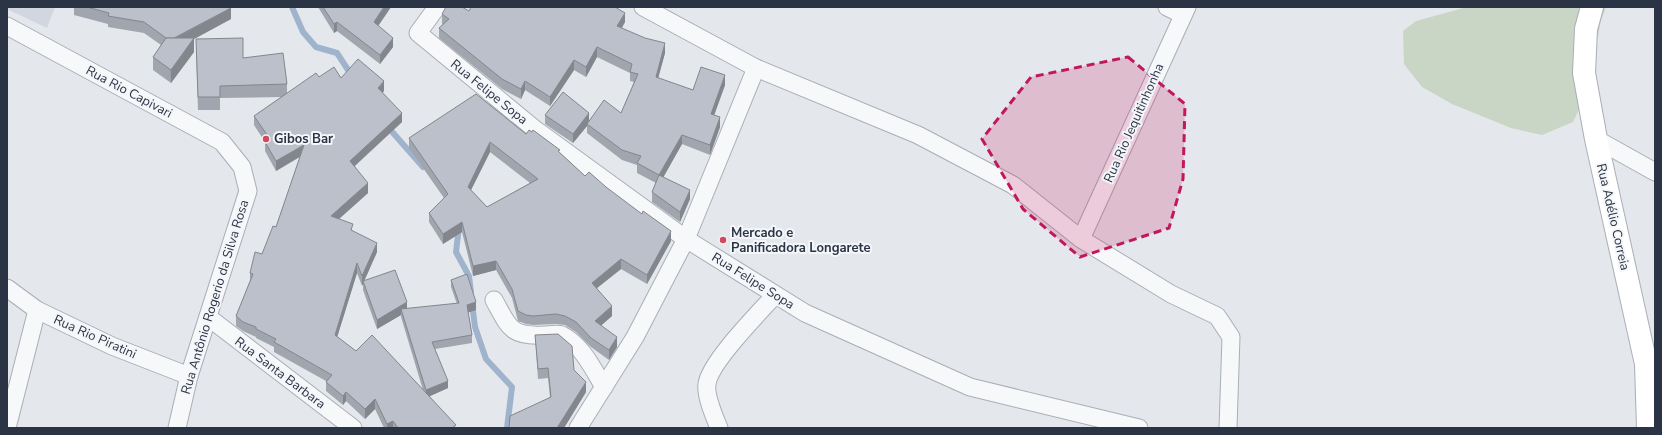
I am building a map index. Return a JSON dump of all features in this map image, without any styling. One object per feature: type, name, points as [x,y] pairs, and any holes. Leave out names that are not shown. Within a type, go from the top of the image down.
[{"type":"main road","name":"Rua Adélio Correia","points":[[1592,7],[1586,29],[1584,73],[1596,139],[1646,364],[1648,428]]},
{"type":"street","name":"Rua Felipe Sopa","points":[[437,7],[418,33],[536,130],[686,239],[805,313],[970,387],[1139,428]]},
{"type":"street","points":[[642,7],[756,68],[918,135],[1013,185],[1081,239],[1171,294],[1218,316],[1231,337],[1228,428]]},
{"type":"street","points":[[1167,7],[1185,11]]},
{"type":"street","name":"Rua Rio Jequitinhonha","points":[[1081,239],[1185,11]]},
{"type":"street","name":"Rua Rio Capivari","points":[[7,26],[222,142],[242,167]]},
{"type":"street","points":[[578,428],[635,337],[686,239],[756,68]]},
{"type":"street","points":[[1596,139],[1655,172]]},
{"type":"street","name":"Rua Antônio Rogerio da Silva Rosa","points":[[177,428],[189,376],[248,191],[242,167]]},
{"type":"street","name":"Rua Rio Piratini","points":[[7,288],[37,310],[112,346],[189,376]]},
{"type":"street","points":[[719,428],[711,410],[707,384],[716,362],[775,295]]},
{"type":"street","points":[[494,300],[508,326],[518,333],[530,336],[560,334],[571,340],[586,358],[604,387]]},
{"type":"street","points":[[7,428],[37,310]]},
{"type":"street","name":"Rua Santa Barbara","points":[[208,317],[353,428]]},
{"type":"highlighted area","points":[[1128,57],[1185,104],[1183,179],[1169,228],[1080,257],[1023,209],[982,139],[1031,77]]},
{"type":"shaded area","points":[[7,7],[55,7],[47,28],[7,9]]},
{"type":"green space","points":[[1467,7],[1606,7],[1601,21],[1586,95],[1573,122],[1542,135],[1511,128],[1452,104],[1422,87],[1404,64],[1403,31],[1416,21]]},
{"type":"building","points":[[87,7],[231,8],[174,38],[166,38],[144,22],[108,16],[109,13]]},
{"type":"building","points":[[323,7],[384,7],[374,22],[393,38],[380,55],[337,22],[334,24]]},
{"type":"building","points":[[446,7],[462,7],[469,11],[471,7],[615,7],[625,13],[617,26],[645,38],[665,43],[656,77],[693,90],[701,67],[725,75],[711,114],[720,117],[710,145],[682,135],[659,175],[637,163],[641,156],[622,150],[587,124],[604,100],[621,113],[638,74],[630,72],[632,64],[597,47],[586,67],[574,60],[550,97],[525,81],[521,89],[502,79],[439,28],[449,19],[442,14]]},
{"type":"building","points":[[166,38],[194,38],[171,70],[153,57]]},
{"type":"building","points":[[243,38],[243,58],[283,53],[287,84],[220,86],[220,97],[198,97],[196,39]]},
{"type":"building","points":[[358,59],[384,81],[378,88],[402,113],[350,161],[368,183],[331,216],[353,224],[351,230],[377,243],[362,276],[357,263],[335,335],[356,351],[372,335],[456,425],[452,428],[398,428],[393,421],[387,424],[375,399],[365,409],[346,392],[343,396],[326,382],[332,375],[274,342],[276,339],[256,329],[256,327],[243,322],[236,316],[253,274],[250,273],[255,252],[262,254],[273,226],[276,227],[304,145],[276,161],[265,142],[270,139],[254,116],[316,73],[319,77],[334,67],[341,78]]},
{"type":"building","points":[[563,92],[589,113],[573,134],[545,115]]},
{"type":"building","points":[[476,94],[526,134],[529,130],[532,132],[533,130],[560,150],[558,151],[585,176],[589,172],[642,214],[643,211],[671,231],[647,275],[621,259],[592,283],[612,306],[595,321],[617,337],[609,350],[591,338],[576,322],[565,316],[556,314],[533,316],[526,315],[518,311],[512,289],[496,261],[473,266],[462,222],[443,234],[429,213],[448,194],[409,138]],"holes":[[[490,142],[538,179],[487,207],[468,187]]]},
{"type":"building","points":[[659,175],[690,190],[680,212],[652,192]]},
{"type":"building","points":[[395,270],[407,302],[377,320],[363,281]]},
{"type":"building","points":[[467,274],[476,302],[467,305],[472,335],[432,342],[448,381],[426,390],[401,309],[459,303],[451,280]]},
{"type":"building","points":[[558,334],[572,346],[574,370],[586,382],[557,428],[509,428],[510,416],[551,397],[548,368],[538,369],[535,335]]},
{"type":"waterway","points":[[292,7],[303,32],[316,47],[337,53],[352,76]]},
{"type":"waterway","points":[[387,126],[423,167]]},
{"type":"waterway","points":[[459,227],[456,252],[469,276],[471,292]]},
{"type":"waterway","points":[[472,303],[475,327],[486,359],[512,387],[507,428]]},
{"type":"place","name":"Gibos Bar","points":[[266,139]]},
{"type":"place","name":"Mercado e Panificadora Longarete","points":[[723,240]]}]
